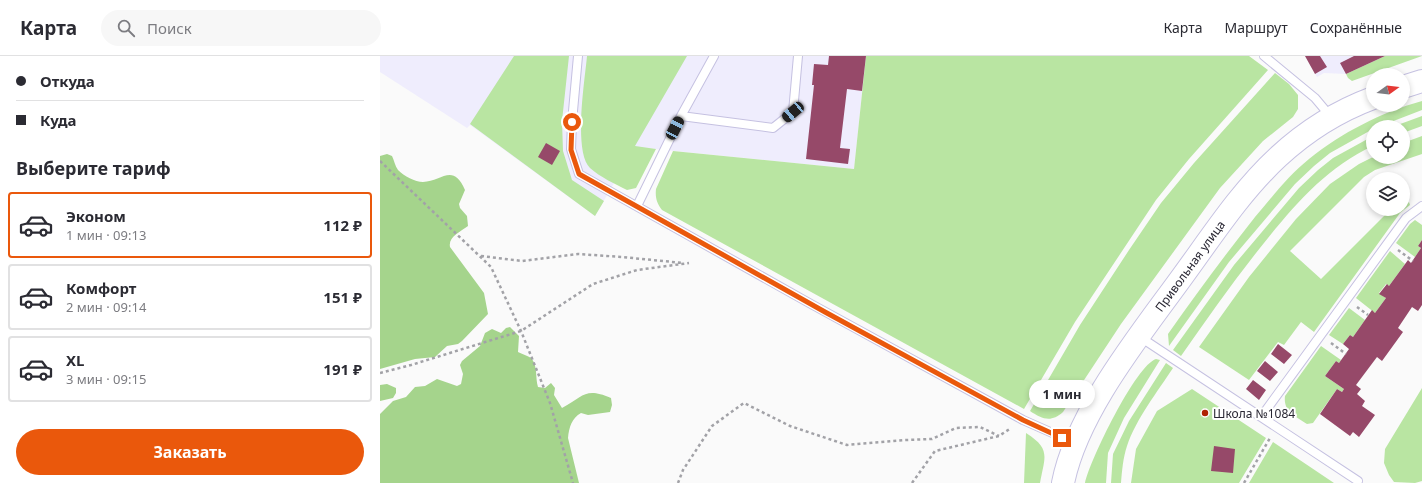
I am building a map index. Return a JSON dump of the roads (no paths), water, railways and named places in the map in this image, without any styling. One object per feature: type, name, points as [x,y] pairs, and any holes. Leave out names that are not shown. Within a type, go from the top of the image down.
[{"type":"main road","points":[[1410,85],[1422,82]]},
{"type":"main road","name":"Привольная улица","points":[[1063,483],[1075,444],[1098,400],[1139,337],[1232,209],[1278,157],[1296,142],[1331,118],[1366,101]]},
{"type":"lane","points":[[578,56],[571,150],[579,174],[805,301],[1023,420],[1075,444]]},
{"type":"lane","points":[[637,206],[681,116],[714,56]]},
{"type":"lane","points":[[681,116],[773,128],[793,112],[798,56]]},
{"type":"lane","points":[[1264,56],[1315,98],[1331,118]]},
{"type":"lane","points":[[1261,417],[1406,218],[1422,206]]},
{"type":"lane","points":[[1139,337],[1358,481]]},
{"type":"place","name":"Школа №1084","points":[[1205,413]]}]
